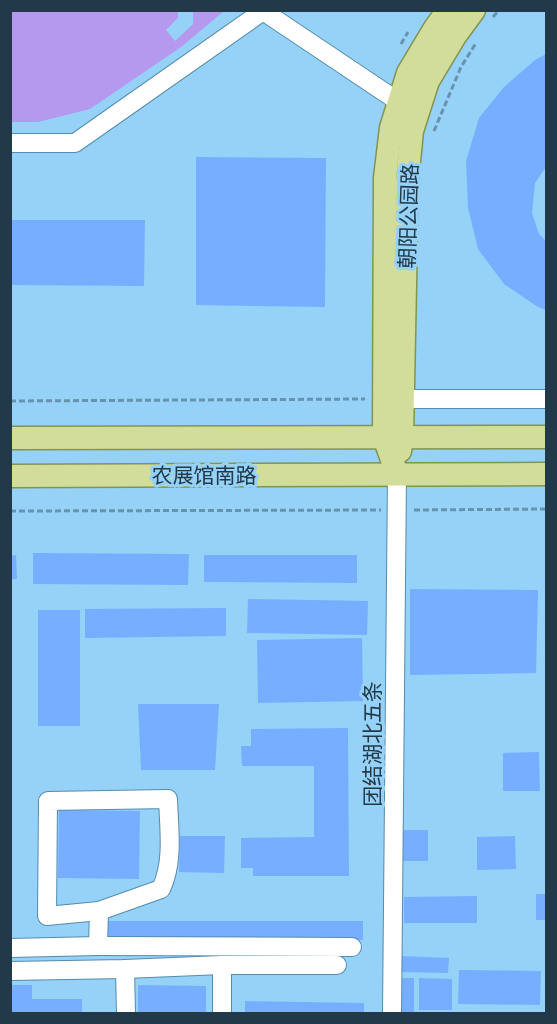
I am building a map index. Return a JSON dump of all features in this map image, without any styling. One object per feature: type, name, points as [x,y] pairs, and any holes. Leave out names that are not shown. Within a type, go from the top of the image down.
[{"type":"main road","name":"朝阳公园路","points":[[394,399],[385,178],[391,128],[408,73],[448,10]]},
{"type":"main road","name":"朝阳公园路","points":[[397,474],[393,437],[394,399],[412,132],[428,81],[454,36],[482,16]]},
{"type":"main road","name":"农展馆南路","points":[[10,438],[546,436]]},
{"type":"main road","name":"农展馆南路","points":[[10,476],[546,474]]},
{"type":"street","points":[[10,143],[75,143],[263,11],[399,102]]},
{"type":"street","points":[[394,399],[546,399]]},
{"type":"street","name":"团结湖北五条","points":[[392,1014],[397,474]]},
{"type":"street","points":[[168,799],[170,849],[168,876],[161,889],[99,911],[47,916],[48,801],[168,799]]},
{"type":"street","points":[[98,946],[99,911]]},
{"type":"street","points":[[10,948],[352,947]]},
{"type":"street","points":[[222,965],[222,1014]]},
{"type":"street","points":[[10,970],[337,965]]},
{"type":"street","points":[[125,969],[126,1014]]},
{"type":"path","points":[[482,16],[499,10]]},
{"type":"path","name":"朝阳公园路","points":[[432,135],[461,67],[478,40]]},
{"type":"path","points":[[10,401],[394,399]]},
{"type":"path","points":[[10,510],[546,509]]},
{"type":"shaded area","points":[[11,10],[178,11],[178,18],[166,30],[175,41],[193,24],[193,11],[224,11],[181,47],[90,109],[38,122],[11,122]]},
{"type":"building","points":[[546,54],[546,167],[535,183],[532,213],[539,234],[546,241],[546,310],[504,284],[478,249],[468,208],[466,161],[479,118],[504,87],[535,60]]},
{"type":"building","points":[[196,157],[326,158],[325,307],[196,305]]},
{"type":"building","points":[[10,220],[145,220],[144,286],[10,285]]},
{"type":"building","points":[[33,553],[189,554],[188,585],[33,584]]},
{"type":"building","points":[[16,555],[17,579],[10,579],[10,556]]},
{"type":"building","points":[[204,555],[357,555],[357,583],[204,582]]},
{"type":"building","points":[[410,589],[538,590],[536,673],[410,675]]},
{"type":"building","points":[[248,599],[368,601],[367,635],[247,633]]},
{"type":"building","points":[[226,608],[226,636],[85,638],[85,609]]},
{"type":"building","points":[[38,610],[80,610],[80,726],[38,726]]},
{"type":"building","points":[[362,638],[363,701],[258,703],[257,640]]},
{"type":"building","points":[[138,704],[219,704],[215,770],[141,770]]},
{"type":"building","points":[[348,728],[349,876],[253,876],[253,868],[241,868],[241,838],[314,837],[314,766],[242,766],[241,746],[251,746],[251,729]]},
{"type":"building","points":[[539,752],[540,791],[503,791],[503,753]]},
{"type":"building","points":[[59,810],[140,811],[139,879],[58,878]]},
{"type":"building","points":[[402,830],[428,830],[428,861],[402,861]]},
{"type":"building","points":[[180,836],[225,836],[224,873],[179,872]]},
{"type":"building","points":[[515,836],[516,869],[477,870],[477,837]]},
{"type":"building","points":[[536,894],[546,894],[546,920],[536,920]]},
{"type":"building","points":[[477,896],[477,923],[404,923],[404,897]]},
{"type":"building","points":[[108,921],[363,921],[363,940],[108,940]]},
{"type":"building","points":[[399,956],[449,958],[448,973],[398,972]]},
{"type":"building","points":[[459,970],[541,971],[540,1005],[458,1004]]},
{"type":"building","points":[[398,978],[414,978],[414,1014],[398,1014]]},
{"type":"building","points":[[419,978],[452,979],[452,1010],[419,1010]]},
{"type":"building","points":[[10,985],[32,985],[32,999],[82,999],[82,1014],[10,1014]]},
{"type":"building","points":[[138,985],[206,986],[206,1012],[138,1012]]},
{"type":"building","points":[[245,1001],[364,1003],[364,1014],[245,1014]]}]
